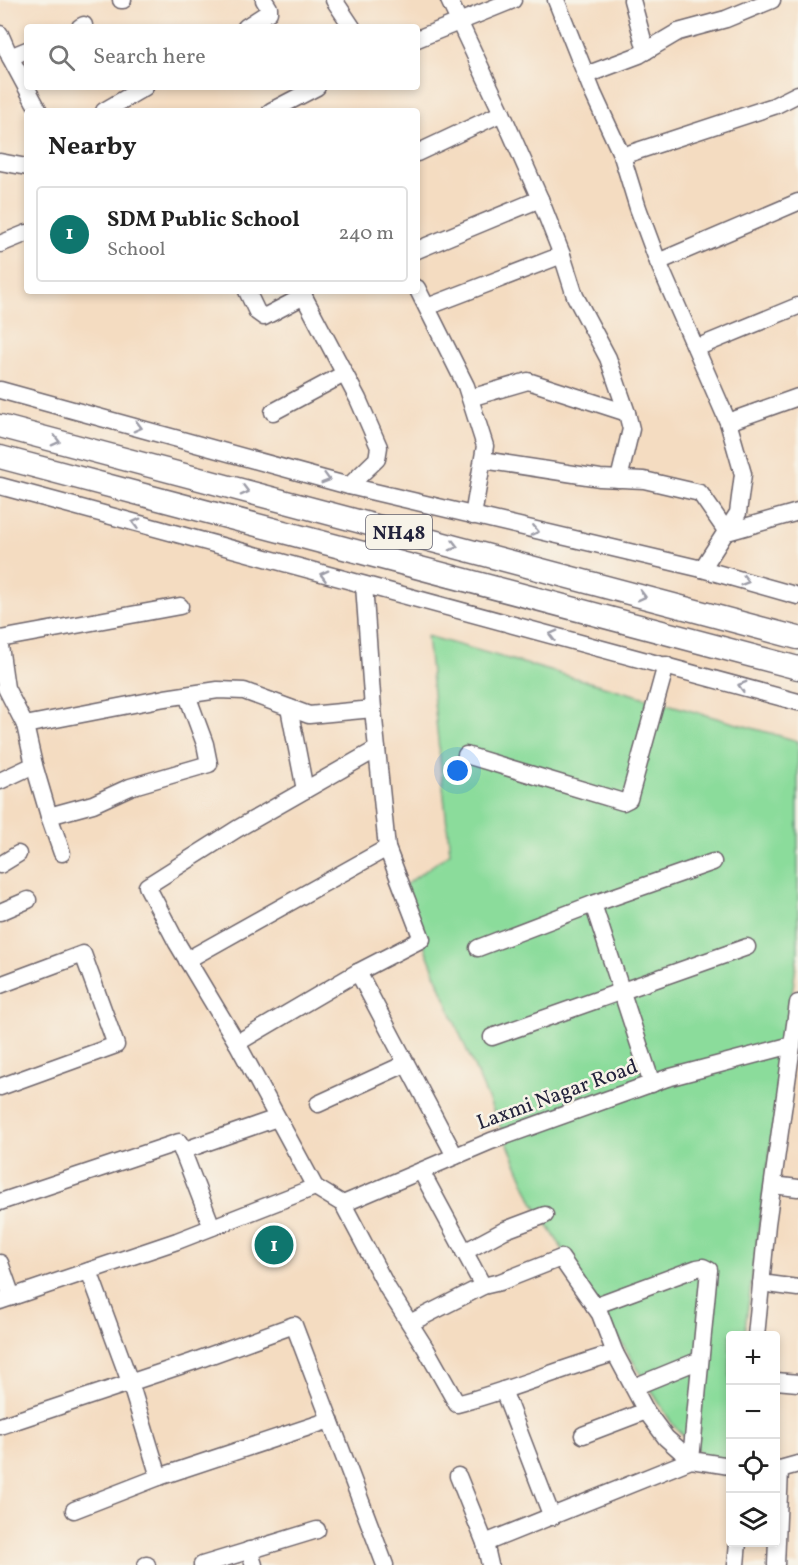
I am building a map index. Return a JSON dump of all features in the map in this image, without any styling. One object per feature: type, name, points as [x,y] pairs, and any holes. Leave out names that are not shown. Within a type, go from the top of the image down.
[{"type":"highway","name":"NH48","points":[[0,426],[798,638]]},
{"type":"highway","name":"NH48","points":[[0,457],[794,667]]},
{"type":"street","points":[[251,24],[269,12],[264,0]]},
{"type":"street","points":[[334,0],[350,24]]},
{"type":"street","points":[[449,0],[540,199],[575,296],[608,358],[631,429],[619,479]]},
{"type":"street","points":[[420,38],[513,0]]},
{"type":"street","points":[[556,0],[622,156],[658,262],[728,422],[743,474],[738,513],[702,569]]},
{"type":"street","points":[[632,0],[646,51]]},
{"type":"street","points":[[586,75],[646,51],[678,32],[726,19],[772,0]]},
{"type":"street","points":[[0,34],[24,83]]},
{"type":"street","points":[[10,57],[24,51]]},
{"type":"street","points":[[28,90],[37,108]]},
{"type":"street","points":[[109,108],[141,90]]},
{"type":"street","points":[[277,108],[311,90]]},
{"type":"street","points":[[622,156],[774,106],[798,94]]},
{"type":"street","points":[[420,152],[502,113]]},
{"type":"street","points":[[0,162],[24,166]]},
{"type":"street","points":[[420,249],[540,199]]},
{"type":"street","points":[[658,262],[798,202]]},
{"type":"street","points":[[0,244],[24,235]]},
{"type":"street","points":[[427,307],[562,255]]},
{"type":"street","points":[[248,294],[257,312],[264,317],[302,294],[344,374],[371,426],[379,447],[377,459],[349,486]]},
{"type":"street","points":[[420,294],[461,376],[485,446],[473,516]]},
{"type":"street","points":[[696,348],[798,306]]},
{"type":"street","points":[[273,412],[344,374]]},
{"type":"street","points":[[470,398],[528,381],[627,413]]},
{"type":"street","points":[[0,390],[349,486],[702,569],[798,596]]},
{"type":"street","points":[[728,422],[798,397]]},
{"type":"street","points":[[483,460],[619,479],[644,480],[700,493],[727,532]]},
{"type":"street","points":[[0,486],[798,702]]},
{"type":"street","points":[[727,532],[798,512]]},
{"type":"street","points":[[237,1043],[358,972],[422,939],[387,848],[373,709],[364,585]]},
{"type":"street","points":[[0,639],[180,606]]},
{"type":"street","points":[[0,646],[2,675],[25,725],[33,765],[62,853]]},
{"type":"street","points":[[466,755],[623,802],[629,800],[666,665]]},
{"type":"street","points":[[25,725],[218,690],[244,691],[309,715],[373,709]]},
{"type":"street","points":[[49,816],[93,804],[130,787],[209,764],[187,695]]},
{"type":"street","points":[[289,708],[305,790]]},
{"type":"street","points":[[377,749],[147,886],[187,960],[237,1043],[315,1187],[343,1204],[388,1289],[457,1404],[615,1353]]},
{"type":"street","points":[[0,781],[33,765]]},
{"type":"street","points":[[187,960],[387,848]]},
{"type":"street","points":[[0,865],[18,854]]},
{"type":"street","points":[[478,948],[713,862]]},
{"type":"street","points":[[0,912],[28,900]]},
{"type":"street","points":[[593,904],[652,1084]]},
{"type":"street","points":[[492,1037],[747,947]]},
{"type":"street","points":[[0,985],[83,954],[116,1045],[0,1087]]},
{"type":"street","points":[[358,972],[455,1156]]},
{"type":"street","points":[[756,1331],[773,1185],[798,1003]]},
{"type":"street","name":"Laxmi Nagar Road","points":[[343,1204],[490,1141],[652,1084],[792,1045]]},
{"type":"street","points":[[318,1104],[405,1064]]},
{"type":"street","points":[[182,1151],[277,1118]]},
{"type":"street","points":[[0,1202],[179,1142],[212,1227]]},
{"type":"street","points":[[421,1171],[483,1286]]},
{"type":"street","points":[[773,1185],[798,1188]]},
{"type":"street","points":[[0,1263],[6,1299],[212,1227],[315,1187]]},
{"type":"street","points":[[464,1251],[505,1230],[545,1215]]},
{"type":"street","points":[[410,1323],[483,1286],[500,1282],[561,1258],[600,1314],[615,1353],[646,1411],[666,1438],[691,1460]]},
{"type":"street","points":[[594,1306],[703,1267],[709,1270],[691,1460]]},
{"type":"street","points":[[89,1271],[130,1382],[159,1477]]},
{"type":"street","points":[[761,1283],[798,1288]]},
{"type":"street","points":[[0,1426],[192,1362],[294,1325],[385,1565]]},
{"type":"street","points":[[634,1387],[700,1360]]},
{"type":"street","points":[[780,1381],[798,1383]]},
{"type":"street","points":[[503,1390],[552,1517]]},
{"type":"street","points":[[583,1435],[646,1411]]},
{"type":"street","points":[[74,1510],[159,1477],[330,1420]]},
{"type":"street","points":[[485,1543],[691,1460],[726,1465]]},
{"type":"street","points":[[780,1468],[798,1464]]},
{"type":"street","points":[[458,1476],[485,1543],[489,1565]]},
{"type":"street","points":[[776,1565],[778,1493]]},
{"type":"street","points":[[202,1565],[251,1558],[317,1530]]},
{"type":"street","points":[[736,1565],[738,1547]]},
{"type":"green space","points":[[427,636],[798,741],[798,951],[745,1331],[726,1331],[724,1477],[673,1425],[533,1202],[455,1023],[401,888],[450,853]]},
{"type":"place","name":"SDM Public School","points":[[274,1245]]}]
